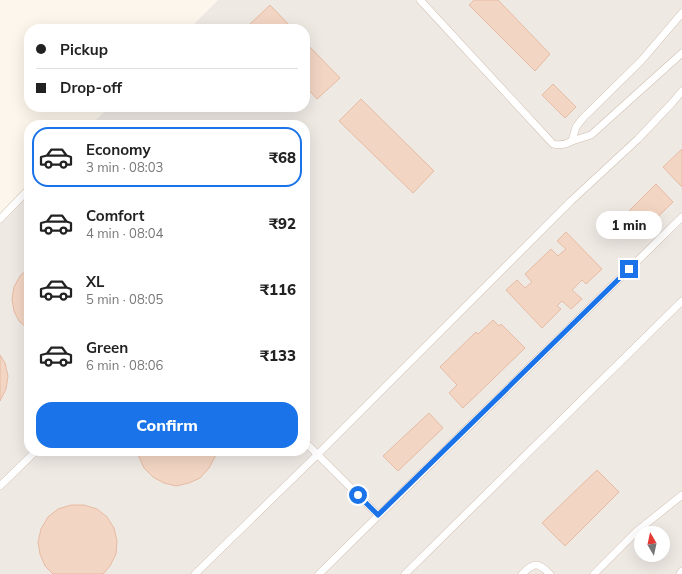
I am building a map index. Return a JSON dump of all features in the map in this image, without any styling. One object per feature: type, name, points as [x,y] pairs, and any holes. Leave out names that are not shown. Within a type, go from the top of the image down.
[{"type":"lane","points":[[420,0],[553,144],[560,146],[591,135],[682,53]]},
{"type":"lane","points":[[572,141],[576,127],[583,118],[641,61],[682,13]]},
{"type":"lane","points":[[195,574],[318,454],[571,200],[638,139],[672,103],[682,90]]},
{"type":"lane","points":[[0,218],[24,194]]},
{"type":"lane","points":[[319,574],[682,217]]},
{"type":"lane","points":[[405,574],[682,301]]},
{"type":"lane","points":[[310,447],[378,515]]},
{"type":"lane","points":[[0,486],[31,456]]},
{"type":"lane","points":[[594,574],[637,532],[682,495]]},
{"type":"lane","points":[[522,574],[529,567],[537,565],[542,567],[550,574]]},
{"type":"shaded area","points":[[218,0],[682,0],[682,574],[0,574],[0,215],[24,191],[24,456],[310,456],[310,120],[96,120],[104,112],[310,112],[310,24],[194,24]]},
{"type":"building","points":[[474,0],[498,0],[550,54],[535,71],[469,5]]},
{"type":"building","points":[[270,5],[288,24],[250,24]]},
{"type":"building","points":[[310,47],[340,78],[317,99],[310,91]]},
{"type":"building","points":[[553,84],[576,107],[565,118],[542,95]]},
{"type":"building","points":[[361,99],[434,171],[413,193],[339,121]]},
{"type":"building","points":[[682,149],[682,187],[663,167]]},
{"type":"building","points":[[656,184],[673,202],[642,232],[625,215]]},
{"type":"building","points":[[566,232],[602,269],[586,284],[582,280],[572,290],[582,299],[571,309],[562,301],[557,306],[561,309],[542,328],[506,290],[517,280],[525,288],[532,282],[525,274],[551,249],[558,256],[566,249],[557,241]]},
{"type":"building","points":[[24,272],[24,326],[19,321],[14,311],[12,299],[14,287],[20,276]]},
{"type":"building","points":[[493,320],[499,326],[501,324],[525,348],[463,408],[449,393],[457,385],[440,367],[476,332],[478,334]]},
{"type":"building","points":[[0,355],[5,363],[8,376],[6,389],[0,401]]},
{"type":"building","points":[[429,413],[443,428],[398,471],[383,456]]},
{"type":"building","points":[[215,456],[209,468],[200,478],[189,483],[176,486],[164,483],[153,477],[144,468],[139,457]]},
{"type":"building","points":[[597,470],[619,492],[565,546],[542,523]]},
{"type":"building","points":[[71,505],[84,505],[97,509],[107,517],[114,528],[117,541],[116,554],[110,566],[103,574],[53,574],[45,566],[40,554],[38,542],[41,529],[48,517],[58,509]]},
{"type":"route","points":[[358,495],[378,515],[629,269]]}]
